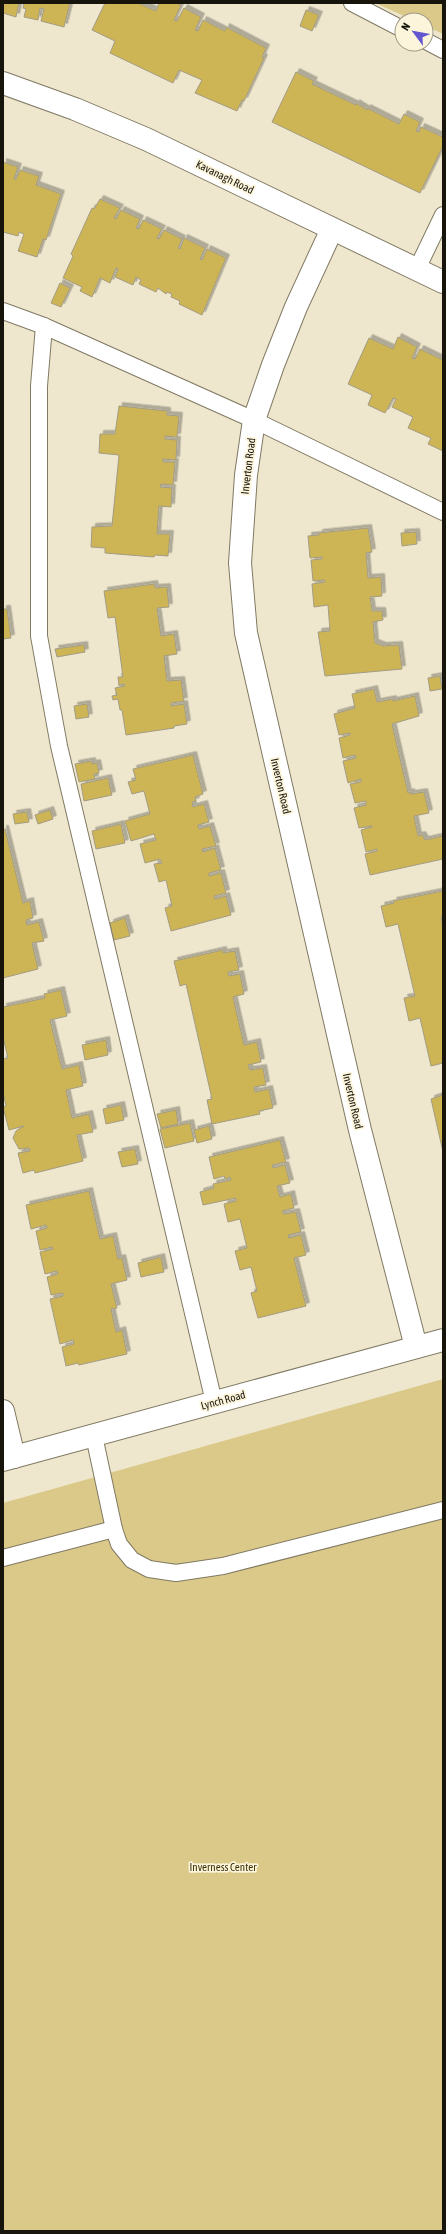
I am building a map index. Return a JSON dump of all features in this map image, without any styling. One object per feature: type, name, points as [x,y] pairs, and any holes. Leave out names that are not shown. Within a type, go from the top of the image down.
[{"type":"street","name":"Kavanagh Road","points":[[3,83],[75,109],[146,139],[443,282]]},
{"type":"street","name":"Inverton Road","points":[[332,228],[296,307],[273,365],[254,420],[246,475],[240,563],[246,633],[360,1130],[416,1347]]},
{"type":"street","name":"Lynch Road","points":[[8,1459],[443,1340]]},
{"type":"street","points":[[3,1411],[8,1459]]},
{"type":"lane","points":[[352,3],[394,25]]},
{"type":"lane","points":[[434,45],[443,50]]},
{"type":"lane","points":[[417,269],[443,215]]},
{"type":"lane","points":[[3,311],[44,326],[254,420],[443,512]]},
{"type":"lane","points":[[44,326],[39,386],[39,636],[59,746],[214,1402]]},
{"type":"lane","points":[[94,1436],[114,1529],[119,1544],[132,1560],[149,1569],[176,1573],[222,1566],[443,1510]]},
{"type":"lane","points":[[3,1558],[114,1529]]},
{"type":"green space","points":[[375,3],[443,3],[443,34],[434,30],[434,12],[395,12]]},
{"type":"green space","name":"Inverness Center","points":[[443,1379],[443,2231],[3,2231],[3,1503]]},
{"type":"building","points":[[3,3],[19,3],[16,17],[3,13]]},
{"type":"building","points":[[19,3],[70,3],[64,27],[41,21],[44,9],[40,8],[38,20],[24,17],[26,9],[23,8],[24,4]]},
{"type":"building","points":[[105,3],[138,3],[156,11],[159,3],[176,3],[181,5],[174,20],[177,21],[184,8],[201,17],[195,30],[198,31],[203,20],[225,31],[226,27],[266,48],[262,57],[264,58],[244,101],[242,100],[237,111],[195,93],[202,80],[179,70],[173,83],[110,53],[115,41],[92,30]]},
{"type":"building","points":[[306,10],[319,15],[312,31],[300,26]]},
{"type":"building","points":[[296,72],[314,81],[312,84],[356,105],[356,103],[367,110],[367,108],[399,124],[404,114],[420,122],[416,131],[419,132],[421,127],[443,137],[443,146],[420,193],[272,122]]},
{"type":"building","points":[[3,162],[18,167],[14,179],[16,179],[20,170],[39,176],[36,185],[61,194],[46,240],[43,239],[37,257],[18,251],[24,234],[19,232],[18,236],[3,232]]},
{"type":"building","points":[[100,199],[120,208],[114,218],[116,219],[121,210],[140,219],[136,228],[139,229],[143,220],[162,229],[157,238],[159,239],[164,230],[182,239],[178,248],[180,249],[184,238],[205,248],[200,259],[202,260],[207,249],[226,258],[202,315],[179,304],[180,301],[171,297],[172,294],[167,292],[166,294],[158,288],[156,292],[139,284],[141,280],[136,277],[133,285],[115,277],[118,269],[116,268],[110,283],[100,278],[92,297],[80,291],[82,287],[63,278],[73,256],[71,254],[92,208],[94,209]]},
{"type":"building","points":[[60,283],[70,288],[61,307],[51,303]]},
{"type":"building","points":[[398,337],[417,347],[412,358],[415,359],[420,349],[443,360],[443,451],[428,444],[431,438],[408,428],[413,417],[392,407],[396,399],[393,398],[385,413],[368,405],[372,395],[348,384],[369,338],[393,349]]},
{"type":"building","points":[[119,406],[167,411],[167,415],[179,416],[177,437],[165,436],[165,439],[177,440],[176,460],[163,459],[163,462],[175,462],[173,485],[161,484],[160,487],[172,488],[171,507],[159,506],[157,534],[170,534],[168,556],[155,555],[154,557],[105,553],[105,548],[91,547],[92,527],[112,526],[119,455],[99,453],[100,434],[115,434]]},
{"type":"building","points":[[368,528],[372,552],[366,553],[368,578],[381,577],[382,596],[370,597],[372,611],[382,611],[383,620],[373,622],[375,643],[383,646],[399,645],[402,669],[325,676],[318,632],[330,631],[328,605],[314,607],[312,584],[325,582],[324,580],[313,581],[311,560],[322,559],[322,557],[310,558],[308,536],[319,535],[319,533]]},
{"type":"building","points":[[416,532],[417,544],[402,546],[401,533]]},
{"type":"building","points":[[154,584],[155,588],[167,587],[169,607],[157,608],[161,636],[174,634],[177,654],[164,656],[167,681],[181,680],[184,701],[171,703],[171,706],[184,704],[187,724],[174,726],[174,728],[126,735],[122,710],[120,710],[118,699],[113,700],[112,696],[117,695],[115,688],[125,686],[124,684],[119,685],[118,677],[123,677],[115,617],[108,618],[104,591]]},
{"type":"building","points":[[3,609],[7,609],[11,638],[3,639]]},
{"type":"building","points":[[84,645],[85,652],[57,657],[55,649]]},
{"type":"building","points":[[440,676],[442,689],[430,691],[428,678]]},
{"type":"building","points":[[374,689],[377,702],[393,699],[393,701],[415,696],[419,716],[392,724],[408,793],[424,792],[429,813],[414,816],[418,836],[422,835],[425,840],[443,836],[443,859],[370,875],[365,854],[377,851],[377,849],[366,852],[361,830],[372,826],[359,828],[354,808],[366,805],[366,801],[355,803],[350,784],[361,782],[361,779],[348,783],[343,761],[356,758],[355,755],[343,758],[339,738],[350,735],[350,733],[339,735],[334,714],[355,708],[352,694]]},
{"type":"building","points":[[87,704],[89,717],[76,719],[74,706]]},
{"type":"building","points":[[193,755],[203,794],[195,797],[196,801],[192,802],[193,807],[204,804],[209,822],[198,825],[199,829],[210,826],[216,846],[202,849],[203,852],[215,848],[221,870],[209,873],[209,876],[221,873],[226,893],[214,896],[215,899],[226,896],[231,915],[171,931],[165,908],[172,906],[166,880],[159,882],[154,864],[162,863],[160,859],[145,863],[140,844],[156,840],[154,834],[131,841],[125,821],[150,814],[144,791],[132,794],[128,782],[136,780],[133,769]]},
{"type":"building","points":[[92,761],[92,764],[97,763],[99,773],[94,774],[95,779],[79,782],[75,764]]},
{"type":"building","points":[[108,778],[112,795],[84,801],[81,784]]},
{"type":"building","points":[[50,810],[53,819],[38,824],[35,815]]},
{"type":"building","points":[[27,812],[29,822],[15,824],[13,814]]},
{"type":"building","points":[[121,824],[125,843],[96,849],[92,831]]},
{"type":"building","points":[[3,829],[5,829],[23,903],[30,901],[33,918],[26,920],[27,925],[39,922],[44,941],[32,943],[38,969],[3,978]]},
{"type":"building","points":[[443,891],[443,916],[441,917],[443,927],[443,1063],[431,1066],[420,1018],[409,1021],[404,998],[415,996],[398,924],[386,927],[381,906],[394,903],[393,901]]},
{"type":"building","points":[[125,918],[130,936],[114,940],[110,923]]},
{"type":"building","points":[[223,950],[223,953],[235,951],[239,970],[228,972],[229,976],[240,974],[244,994],[233,997],[244,1045],[257,1042],[261,1062],[248,1065],[250,1070],[263,1068],[266,1085],[254,1087],[255,1092],[269,1089],[273,1108],[259,1111],[260,1114],[212,1124],[207,1100],[212,1099],[186,984],[180,986],[174,961]]},
{"type":"building","points":[[61,990],[67,1016],[50,1020],[62,1069],[79,1065],[83,1086],[66,1090],[72,1118],[89,1114],[93,1132],[77,1135],[83,1161],[35,1173],[34,1170],[23,1173],[18,1153],[30,1151],[29,1148],[19,1149],[13,1138],[16,1131],[24,1126],[9,1130],[3,1107],[6,1106],[3,1092],[3,1059],[8,1058],[3,1037],[3,1007],[45,998],[44,994]]},
{"type":"building","points":[[106,1040],[108,1055],[85,1060],[82,1045]]},
{"type":"building","points":[[443,1095],[443,1152],[431,1099]]},
{"type":"building","points":[[121,1105],[124,1120],[106,1124],[103,1109]]},
{"type":"building","points":[[176,1110],[178,1124],[161,1128],[157,1114]]},
{"type":"building","points":[[190,1123],[194,1141],[165,1148],[160,1129]]},
{"type":"building","points":[[209,1126],[212,1139],[197,1143],[194,1130]]},
{"type":"building","points":[[280,1140],[286,1162],[272,1165],[273,1168],[285,1165],[290,1183],[277,1186],[280,1197],[291,1194],[294,1208],[282,1211],[284,1214],[296,1212],[301,1232],[288,1235],[289,1238],[301,1235],[306,1255],[294,1258],[306,1306],[258,1318],[251,1293],[257,1291],[251,1267],[240,1270],[235,1251],[247,1248],[240,1219],[228,1222],[224,1204],[236,1201],[236,1198],[203,1205],[200,1192],[214,1188],[213,1184],[231,1180],[230,1177],[225,1179],[224,1176],[214,1179],[209,1157]]},
{"type":"building","points":[[135,1149],[138,1164],[122,1167],[118,1152]]},
{"type":"building","points":[[89,1191],[100,1239],[113,1236],[118,1259],[122,1258],[127,1280],[111,1284],[117,1308],[111,1309],[116,1332],[122,1330],[127,1354],[79,1365],[78,1363],[66,1366],[62,1347],[74,1344],[73,1340],[60,1344],[50,1299],[63,1296],[63,1293],[51,1295],[47,1277],[58,1274],[57,1271],[45,1274],[40,1252],[53,1249],[52,1247],[40,1250],[36,1231],[47,1228],[46,1225],[31,1229],[26,1205]]},
{"type":"building","points":[[161,1257],[164,1272],[141,1277],[138,1263]]}]
